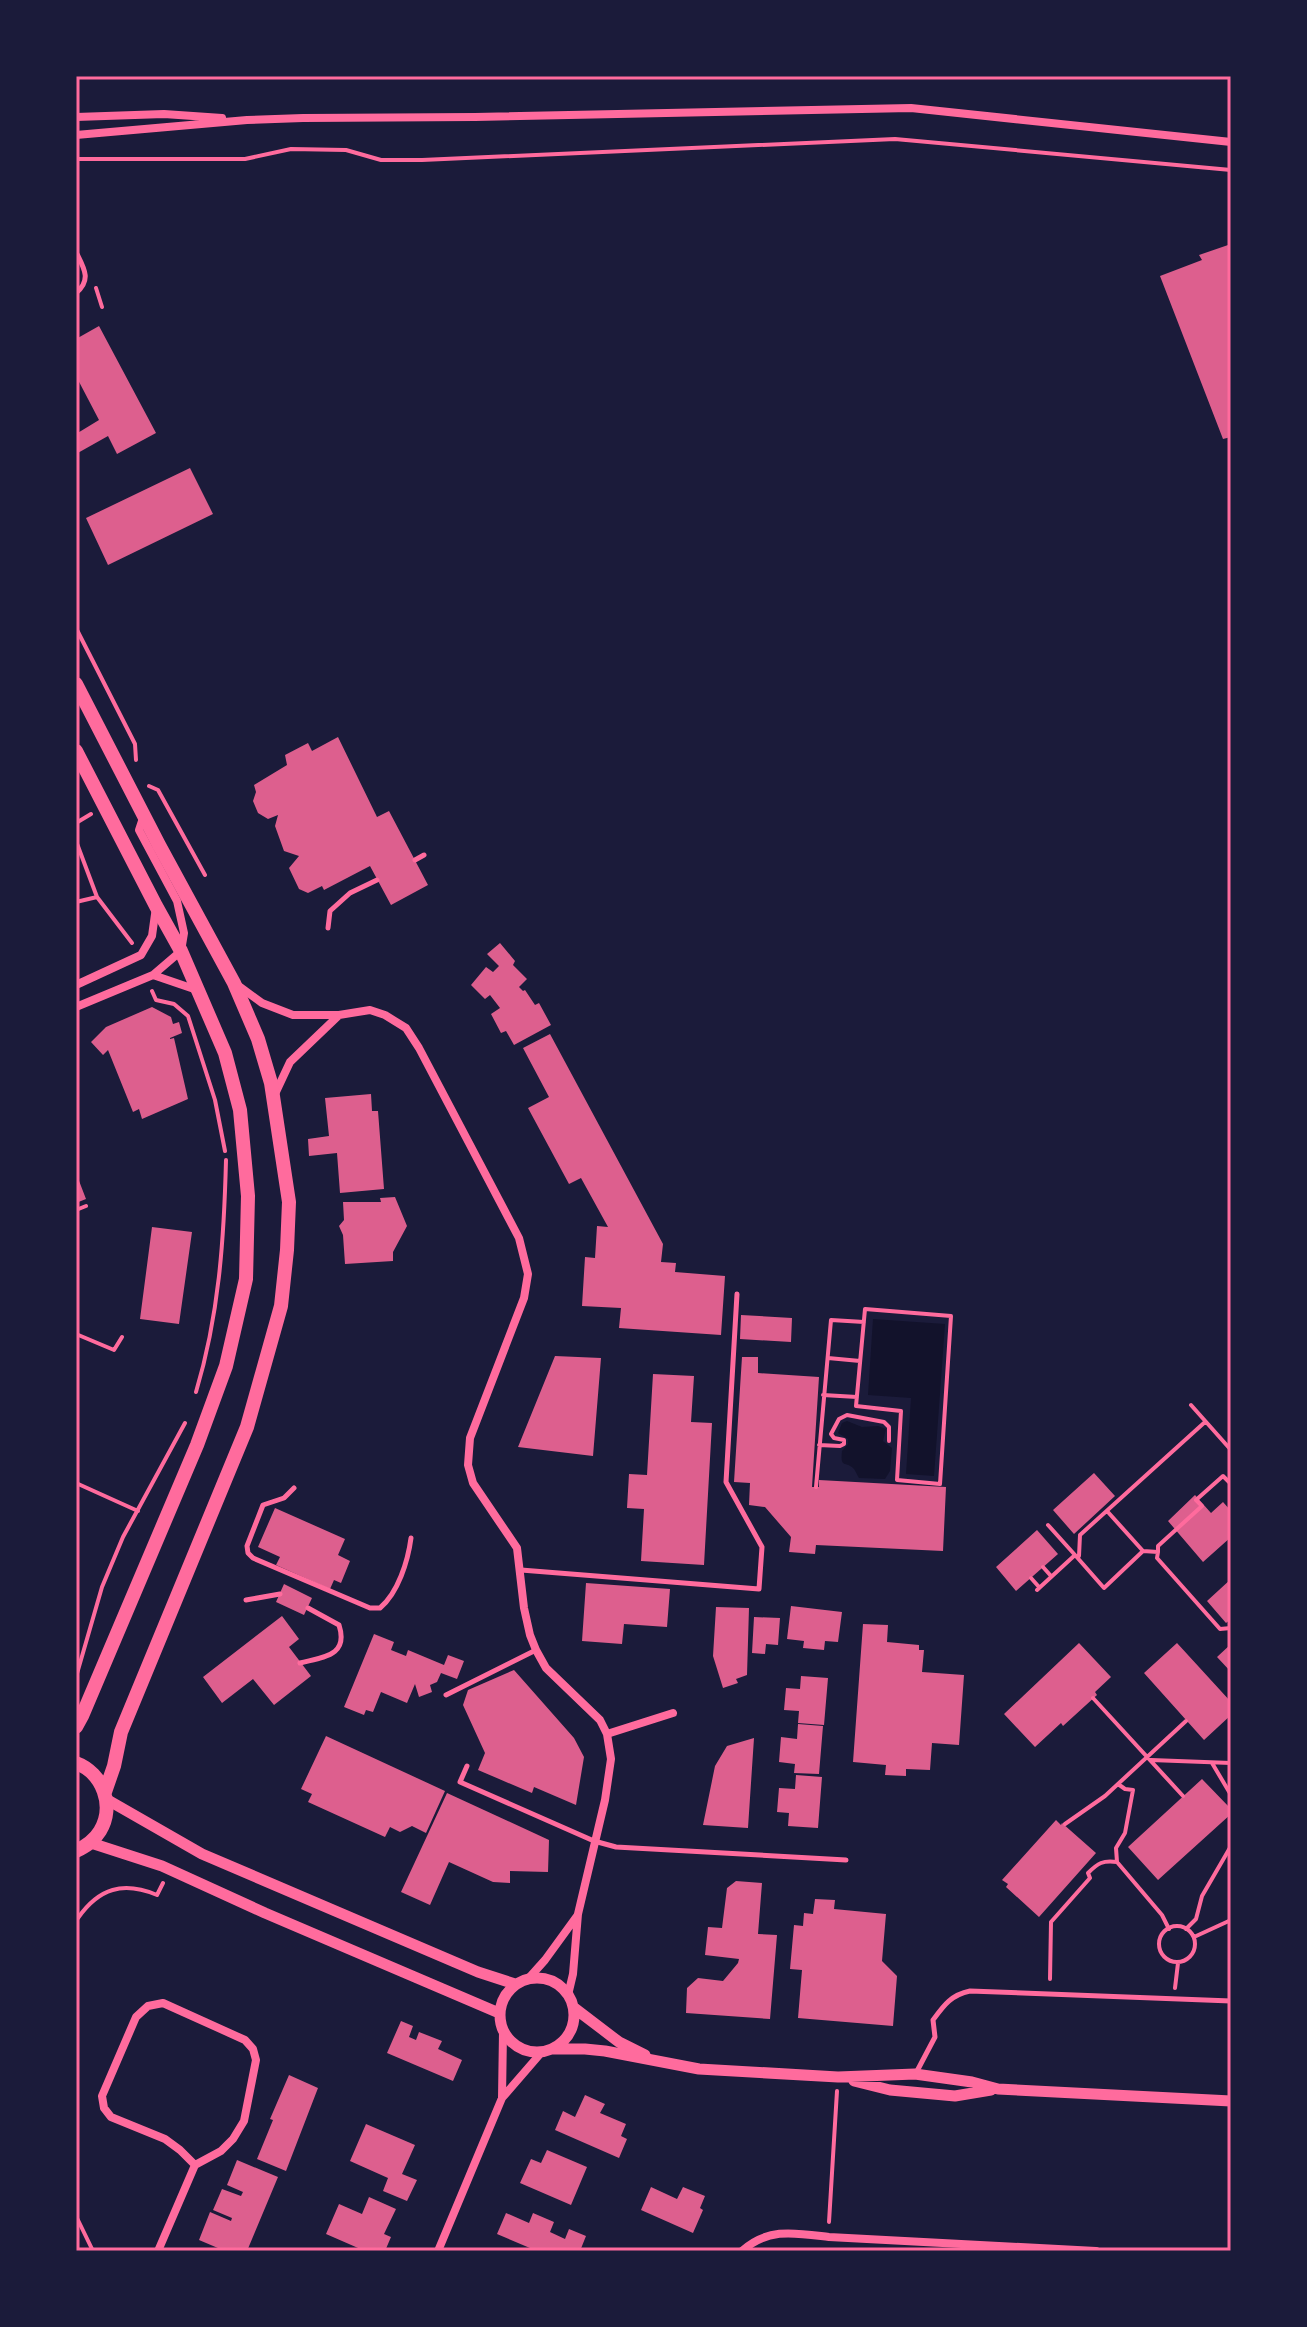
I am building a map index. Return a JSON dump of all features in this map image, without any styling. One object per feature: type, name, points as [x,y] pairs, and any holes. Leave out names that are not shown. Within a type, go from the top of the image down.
[{"type":"main road","points":[[76,684],[234,983],[258,1039],[273,1098],[289,1202],[281,1306],[247,1427],[126,1718],[106,1795],[106,1815],[101,1831],[91,1843],[76,1852]]},
{"type":"main road","points":[[76,751],[181,951],[225,1053],[240,1110],[248,1196],[246,1279],[226,1366],[197,1445],[76,1727]]},
{"type":"main road","points":[[76,1763],[93,1773],[106,1795]]},
{"type":"street","points":[[76,135],[247,120],[911,108],[1231,142]]},
{"type":"street","points":[[76,117],[164,114],[247,120]]},
{"type":"street","points":[[76,1007],[149,976],[181,951],[184,933],[177,901],[139,830],[144,814]]},
{"type":"street","points":[[76,985],[141,955],[152,936],[156,906]]},
{"type":"street","points":[[149,976],[200,991]]},
{"type":"street","points":[[234,983],[262,1003],[293,1015],[339,1015],[370,1010],[406,1028],[499,1198],[524,1252],[528,1274],[524,1298],[470,1438],[468,1465],[473,1483],[517,1548],[524,1608],[536,1650],[546,1668],[600,1720],[607,1734],[611,1759],[578,1914],[571,2001],[574,2019],[570,2032],[502,2098],[438,2251]]},
{"type":"street","points":[[273,1098],[290,1062],[339,1015]]},
{"type":"street","points":[[607,1734],[673,1713]]},
{"type":"street","points":[[106,1795],[202,1854],[478,1972],[515,1984]]},
{"type":"street","points":[[91,1843],[169,1870],[499,2013]]},
{"type":"street","points":[[528,1979],[578,1914]]},
{"type":"street","points":[[502,2098],[503,2032],[499,2013],[504,1997],[515,1984],[528,1979],[551,1980],[561,1986],[571,2001],[619,2042],[656,2061]]},
{"type":"street","points":[[158,2251],[195,2165],[221,2151],[244,2121],[256,2060],[253,2049],[245,2040],[163,2003],[148,2006],[136,2017],[102,2096],[104,2108],[111,2117],[165,2139],[195,2165]]},
{"type":"street","points":[[503,2032],[519,2048],[547,2051],[585,2049],[699,2069],[838,2077],[915,2074],[998,2089],[1231,2101]]},
{"type":"street","points":[[838,2077],[890,2090],[955,2096],[998,2089]]},
{"type":"street","points":[[742,2251],[763,2236],[786,2232],[1096,2251]]},
{"type":"lane","points":[[76,252],[86,272],[86,282],[76,293]]},
{"type":"lane","points":[[415,860],[424,855]]},
{"type":"lane","points":[[328,928],[330,911],[350,893],[377,880]]},
{"type":"lane","points":[[521,1570],[759,1589],[762,1547],[726,1482],[737,1294]]},
{"type":"lane","points":[[294,1488],[284,1498],[263,1505],[247,1546],[253,1558],[370,1608],[380,1608],[388,1602],[408,1556],[411,1538]]},
{"type":"lane","points":[[246,1600],[280,1594]]},
{"type":"lane","points":[[300,1663],[333,1653],[341,1645],[339,1625],[308,1608]]},
{"type":"lane","points":[[446,1695],[536,1650]]},
{"type":"lane","points":[[467,1766],[460,1782],[594,1841],[616,1847],[846,1860]]},
{"type":"lane","points":[[915,2074],[935,2037],[933,2020],[947,2001],[957,1994],[970,1991],[1231,2001]]},
{"type":"path","points":[[76,159],[245,159],[305,149],[346,150],[381,160],[409,160],[895,139],[1231,170]]},
{"type":"path","points":[[76,628],[135,744],[136,767]]},
{"type":"path","points":[[142,784],[158,790],[205,875]]},
{"type":"path","points":[[76,841],[97,897],[141,955]]},
{"type":"path","points":[[76,902],[97,897]]},
{"type":"path","points":[[149,976],[156,1000],[174,1004],[188,1016],[215,1100],[226,1156],[220,1286],[204,1367],[193,1402]]},
{"type":"path","points":[[76,1210],[86,1206]]},
{"type":"path","points":[[865,1309],[951,1316],[940,1484],[897,1480],[901,1411],[856,1406],[860,1361],[865,1309]]},
{"type":"path","points":[[816,1487],[831,1320],[864,1322]]},
{"type":"path","points":[[76,1334],[114,1350],[122,1337]]},
{"type":"path","points":[[828,1358],[860,1361]]},
{"type":"path","points":[[823,1395],[857,1397]]},
{"type":"path","points":[[1191,1405],[1231,1450]]},
{"type":"path","points":[[76,1677],[102,1587],[123,1537],[190,1414]]},
{"type":"path","points":[[819,1445],[844,1444],[844,1440],[831,1434],[839,1419],[847,1415],[884,1422],[889,1427],[889,1441]]},
{"type":"path","points":[[1031,1578],[1038,1588],[1077,1556],[1080,1535],[1205,1422]]},
{"type":"path","points":[[1231,1484],[1223,1476],[1196,1500],[1202,1506],[1158,1546],[1157,1558],[1220,1629],[1231,1628]]},
{"type":"path","points":[[76,1483],[138,1511]]},
{"type":"path","points":[[1107,1511],[1143,1551],[1158,1552]]},
{"type":"path","points":[[1048,1525],[1104,1588],[1143,1551]]},
{"type":"path","points":[[1043,1567],[1051,1576]]},
{"type":"path","points":[[1093,1698],[1183,1796]]},
{"type":"path","points":[[1065,1824],[1105,1796],[1186,1721]]},
{"type":"path","points":[[1149,1758],[1231,1763]]},
{"type":"path","points":[[1212,1762],[1231,1795]]},
{"type":"path","points":[[1118,1784],[1133,1790],[1125,1833],[1116,1848],[1117,1862],[1162,1915],[1169,1929]]},
{"type":"path","points":[[1186,1929],[1196,1919],[1202,1896],[1231,1848]]},
{"type":"path","points":[[1050,1979],[1051,1922],[1090,1878],[1088,1873],[1094,1866],[1103,1861],[1117,1862]]},
{"type":"path","points":[[78,1918],[88,1903],[108,1890],[125,1888],[157,1895],[169,1870]]},
{"type":"path","points":[[1194,1937],[1231,1920]]},
{"type":"path","points":[[1180,1926],[1194,1937],[1195,1949],[1184,1962],[1166,1959],[1160,1949],[1160,1937],[1169,1929],[1180,1926]]},
{"type":"path","points":[[1174,1999],[1178,1963]]},
{"type":"path","points":[[829,2237],[838,2077]]},
{"type":"path","points":[[76,2216],[93,2251]]},
{"type":"shaded area","points":[[873,1319],[945,1324],[934,1476],[906,1474],[911,1398],[868,1395]]},
{"type":"shaded area","points":[[847,1421],[862,1427],[886,1429],[883,1441],[892,1448],[890,1471],[885,1479],[859,1478],[851,1466],[843,1463],[842,1451],[848,1439],[838,1433],[842,1423]]},
{"type":"building","points":[[1231,244],[1231,437],[1223,439],[1160,276],[1202,260],[1199,255]]},
{"type":"building","points":[[99,326],[156,433],[117,454],[108,436],[76,454],[76,434],[99,420],[76,376],[76,339]]},
{"type":"building","points":[[190,468],[213,514],[108,565],[86,518]]},
{"type":"building","points":[[338,737],[377,817],[389,811],[428,885],[391,905],[370,866],[324,890],[322,886],[308,893],[299,889],[289,868],[299,856],[284,851],[275,826],[278,815],[268,819],[258,813],[253,801],[256,792],[254,785],[287,765],[285,755],[308,743],[312,751]]},
{"type":"building","points":[[500,943],[515,961],[513,965],[527,979],[519,987],[525,990],[535,1005],[539,1003],[551,1025],[514,1045],[506,1031],[501,1033],[491,1014],[500,1008],[490,995],[485,999],[471,985],[486,967],[493,972],[499,966],[487,954]]},
{"type":"building","points":[[152,1007],[171,1017],[173,1024],[179,1022],[182,1033],[170,1039],[174,1038],[188,1099],[142,1119],[139,1109],[133,1112],[108,1050],[103,1055],[91,1042],[106,1027]]},
{"type":"building","points":[[550,1034],[663,1244],[661,1262],[676,1263],[675,1272],[725,1276],[721,1335],[619,1328],[621,1308],[582,1306],[585,1257],[595,1258],[597,1226],[608,1227],[581,1178],[569,1184],[528,1108],[549,1097],[523,1048]]},
{"type":"building","points":[[371,1094],[372,1111],[378,1111],[384,1189],[340,1193],[337,1153],[309,1156],[308,1139],[329,1136],[325,1098]]},
{"type":"building","points":[[76,1173],[86,1199],[76,1203]]},
{"type":"building","points":[[395,1197],[407,1226],[393,1252],[393,1261],[345,1264],[343,1235],[339,1226],[344,1220],[343,1202],[381,1202],[380,1198]]},
{"type":"building","points":[[152,1227],[192,1232],[179,1324],[140,1319]]},
{"type":"building","points":[[741,1315],[792,1318],[791,1342],[740,1339]]},
{"type":"building","points":[[555,1356],[601,1358],[593,1456],[518,1447]]},
{"type":"building","points":[[742,1357],[758,1357],[758,1373],[819,1377],[812,1487],[819,1487],[819,1480],[946,1487],[943,1551],[816,1545],[815,1554],[789,1552],[791,1537],[765,1507],[749,1505],[750,1483],[734,1482]]},
{"type":"building","points":[[653,1374],[694,1376],[691,1422],[712,1423],[704,1565],[641,1561],[644,1509],[627,1508],[629,1474],[647,1475]]},
{"type":"building","points":[[1094,1473],[1115,1496],[1074,1534],[1053,1510]]},
{"type":"building","points":[[1195,1495],[1211,1513],[1223,1502],[1231,1511],[1231,1537],[1203,1562],[1168,1521]]},
{"type":"building","points":[[275,1508],[345,1539],[338,1555],[350,1561],[341,1583],[334,1580],[330,1589],[276,1565],[280,1557],[258,1547]]},
{"type":"building","points":[[1037,1530],[1058,1554],[1016,1591],[996,1567]]},
{"type":"building","points":[[1231,1579],[1231,1619],[1226,1623],[1207,1601]]},
{"type":"building","points":[[586,1583],[670,1589],[667,1627],[624,1624],[622,1644],[582,1641]]},
{"type":"building","points":[[284,1584],[312,1598],[304,1615],[276,1602]]},
{"type":"building","points":[[791,1606],[842,1612],[838,1642],[825,1641],[824,1650],[803,1648],[804,1641],[787,1639]]},
{"type":"building","points":[[716,1607],[749,1608],[747,1675],[736,1679],[738,1683],[723,1688],[713,1656]]},
{"type":"building","points":[[282,1616],[299,1639],[289,1647],[311,1676],[274,1705],[253,1679],[222,1703],[203,1677]]},
{"type":"building","points":[[754,1617],[780,1618],[778,1645],[766,1644],[765,1654],[752,1653]]},
{"type":"building","points":[[863,1624],[888,1625],[887,1642],[919,1645],[919,1650],[924,1650],[922,1672],[964,1675],[959,1745],[932,1743],[930,1770],[906,1769],[906,1776],[885,1775],[886,1765],[853,1762]]},
{"type":"building","points":[[374,1634],[394,1642],[391,1650],[406,1656],[408,1650],[444,1665],[448,1655],[464,1661],[457,1679],[441,1673],[437,1682],[430,1685],[432,1692],[419,1697],[415,1684],[407,1703],[381,1692],[373,1712],[366,1710],[364,1715],[344,1707]]},
{"type":"building","points":[[1079,1643],[1111,1677],[1095,1692],[1097,1695],[1035,1747],[1004,1714]]},
{"type":"building","points":[[1177,1643],[1231,1702],[1231,1715],[1204,1740],[1144,1673]]},
{"type":"building","points":[[1231,1644],[1231,1672],[1217,1657]]},
{"type":"building","points":[[514,1670],[574,1738],[584,1757],[576,1805],[534,1787],[532,1793],[478,1770],[485,1753],[463,1705],[468,1690]]},
{"type":"building","points":[[801,1676],[828,1678],[824,1725],[798,1723],[799,1711],[784,1710],[786,1688],[800,1689]]},
{"type":"building","points":[[798,1724],[823,1726],[819,1774],[794,1773],[795,1764],[779,1762],[781,1737],[797,1739]]},
{"type":"building","points":[[326,1736],[445,1791],[426,1833],[412,1826],[400,1832],[390,1827],[385,1837],[308,1802],[312,1794],[301,1789]]},
{"type":"building","points":[[754,1738],[748,1828],[703,1825],[715,1766],[727,1746]]},
{"type":"building","points":[[796,1775],[822,1777],[818,1828],[788,1826],[789,1813],[777,1812],[779,1788],[795,1789]]},
{"type":"building","points":[[1202,1779],[1231,1809],[1231,1814],[1158,1880],[1128,1847]]},
{"type":"building","points":[[447,1793],[549,1840],[548,1872],[510,1871],[510,1883],[493,1882],[449,1862],[430,1905],[401,1892]]},
{"type":"building","points":[[1056,1820],[1096,1853],[1039,1917],[1002,1880]]},
{"type":"building","points":[[736,1881],[762,1883],[758,1934],[777,1935],[770,2019],[686,2013],[687,1988],[698,1978],[723,1981],[738,1963],[739,1959],[705,1955],[708,1927],[722,1928],[727,1888]]},
{"type":"building","points":[[815,1899],[835,1900],[834,1909],[886,1914],[882,1961],[897,1976],[893,2026],[798,2018],[802,1970],[790,1969],[794,1925],[803,1926],[804,1913],[813,1914]]},
{"type":"building","points":[[401,2021],[413,2026],[409,2037],[416,2040],[419,2032],[442,2041],[438,2049],[462,2060],[453,2081],[387,2053]]},
{"type":"building","points":[[289,2075],[318,2088],[286,2171],[257,2159]]},
{"type":"building","points":[[585,2095],[605,2104],[600,2113],[626,2124],[621,2136],[627,2139],[619,2158],[555,2130],[563,2111],[575,2117]]},
{"type":"building","points":[[366,2124],[415,2145],[402,2174],[417,2180],[407,2201],[383,2191],[388,2178],[350,2161]]},
{"type":"building","points":[[547,2150],[587,2167],[571,2205],[520,2183],[531,2159],[541,2163]]},
{"type":"building","points":[[237,2160],[278,2177],[247,2251],[225,2251],[199,2240],[210,2212],[231,2221],[232,2218],[213,2210],[222,2189],[241,2196],[243,2192],[227,2185]]},
{"type":"building","points":[[651,2187],[677,2199],[683,2187],[705,2196],[700,2208],[703,2210],[693,2233],[641,2210]]},
{"type":"building","points":[[369,2197],[396,2209],[384,2234],[391,2237],[385,2251],[365,2251],[326,2234],[339,2204],[362,2214]]},
{"type":"building","points":[[506,2213],[529,2223],[533,2213],[554,2222],[550,2232],[565,2239],[569,2229],[586,2236],[580,2251],[537,2251],[497,2234]]}]
